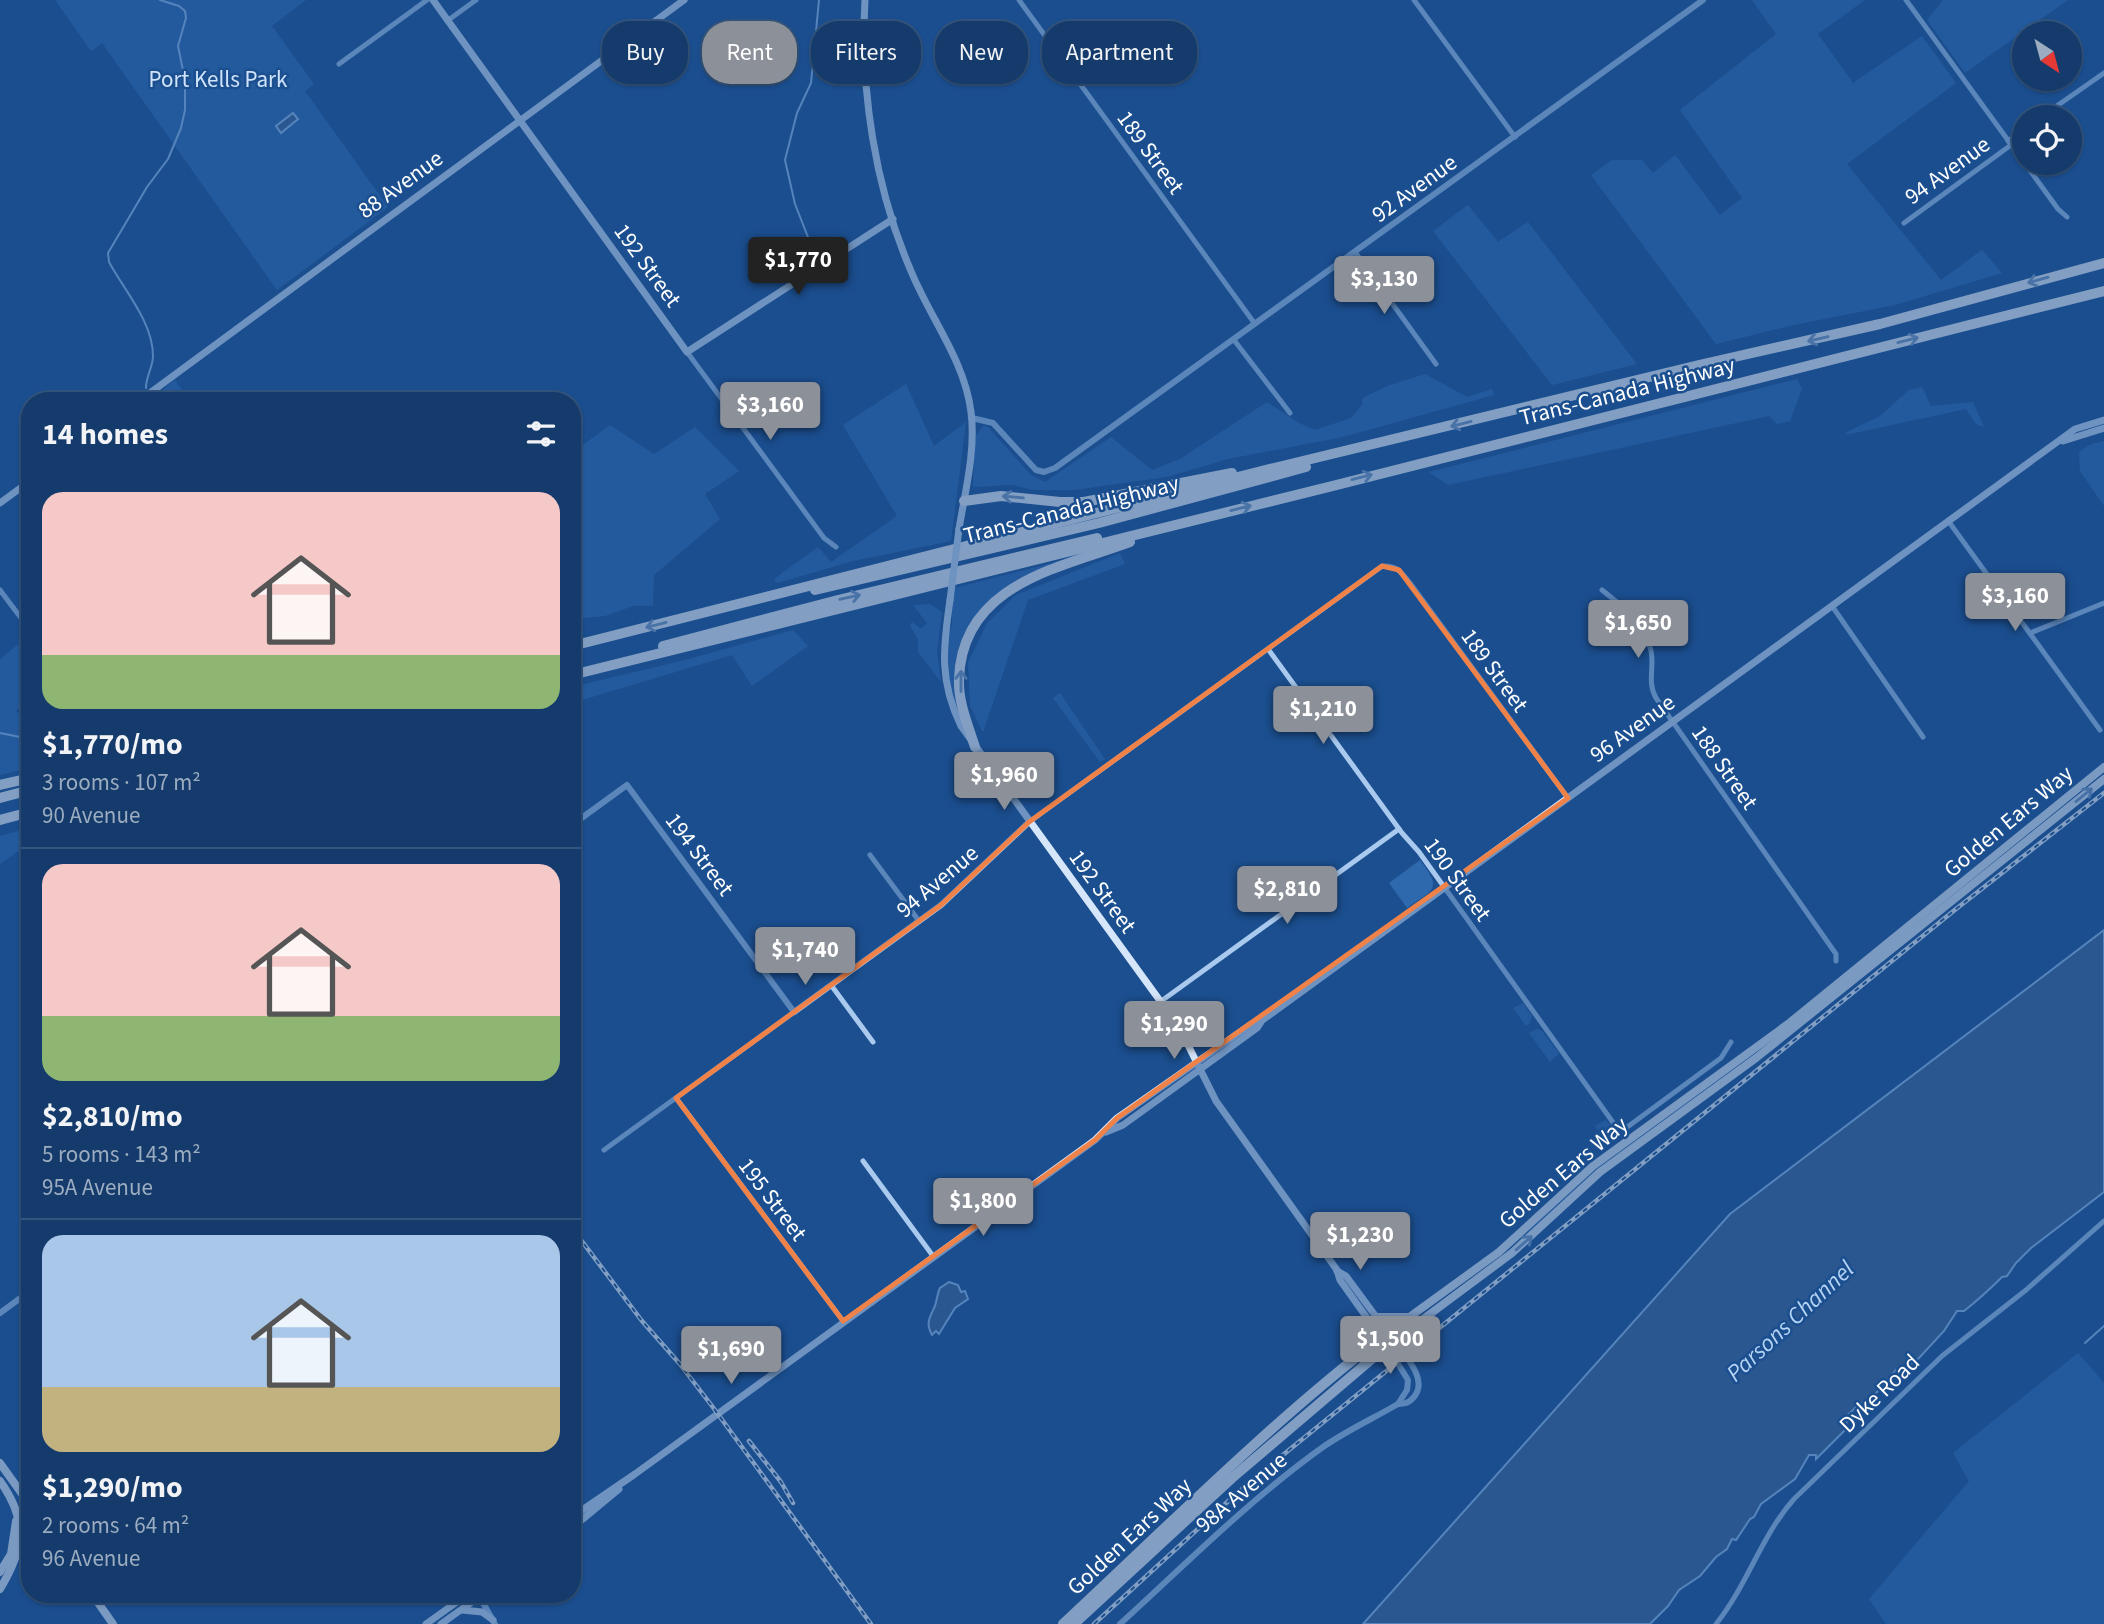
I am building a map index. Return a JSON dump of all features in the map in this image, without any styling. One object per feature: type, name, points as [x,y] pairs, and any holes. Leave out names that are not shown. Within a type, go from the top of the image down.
[{"type":"highway","name":"Trans-Canada Highway","points":[[581,644],[1274,468],[1881,324],[2104,263]]},
{"type":"highway","name":"Trans-Canada Highway","points":[[581,673],[931,588],[1159,528],[2104,291]]},
{"type":"highway","name":"Trans-Canada Highway","points":[[722,609],[834,586],[1099,523],[1426,433]]},
{"type":"highway","points":[[964,501],[1001,496],[1053,502],[1084,502],[1242,471],[1274,468]]},
{"type":"highway","points":[[975,747],[962,706],[959,679],[964,650],[975,622],[995,600],[1019,582],[1186,522]]},
{"type":"highway","points":[[0,785],[21,780]]},
{"type":"highway","points":[[0,798],[21,792]]},
{"type":"highway","points":[[0,820],[21,814]]},
{"type":"highway","points":[[1368,1348],[1374,1320]]},
{"type":"highway","name":"Golden Ears Way","points":[[1063,1624],[1265,1437],[1368,1348],[1388,1339]]},
{"type":"highway","name":"Golden Ears Way","points":[[1074,1624],[1388,1339]]},
{"type":"main road","name":"192 Street","points":[[433,0],[687,352]]},
{"type":"main road","name":"88 Avenue","points":[[151,392],[684,0]]},
{"type":"main road","name":"192 Street","points":[[865,0],[865,55],[871,121],[892,219],[914,279],[965,382],[972,418],[972,439],[944,637],[945,681],[954,712],[975,747],[1179,1027],[1216,1101],[1337,1270],[1340,1280],[1388,1339]]},
{"type":"main road","points":[[687,352],[892,219]]},
{"type":"main road","name":"96 Avenue","points":[[581,1511],[1105,1132],[1117,1118],[1199,1065],[1250,1025],[1264,1019],[2075,429],[2104,420]]},
{"type":"main road","name":"96 Avenue","points":[[2056,443],[2104,428]]},
{"type":"main road","points":[[0,503],[21,488]]},
{"type":"main road","name":"Golden Ears Way","points":[[1388,1339],[1407,1317],[1507,1245],[1593,1166],[1788,1024],[2104,767]]},
{"type":"main road","name":"Golden Ears Way","points":[[1388,1339],[1411,1328],[1523,1245],[1600,1172],[1756,1058],[2104,779]]},
{"type":"main road","points":[[1374,1320],[1407,1317]]},
{"type":"main road","points":[[1403,1354],[1411,1328]]},
{"type":"main road","points":[[0,1463],[21,1492]]},
{"type":"main road","name":"96 Avenue","points":[[581,1520],[635,1474]]},
{"type":"main road","points":[[0,1481],[17,1514],[20,1530],[20,1547],[15,1563],[0,1589]]},
{"type":"main road","points":[[0,1572],[11,1554],[17,1514]]},
{"type":"main road","points":[[98,1603],[113,1624]]},
{"type":"main road","points":[[426,1624],[455,1603]]},
{"type":"main road","points":[[441,1624],[470,1603]]},
{"type":"main road","points":[[461,1610],[482,1612],[494,1622]]},
{"type":"street","points":[[339,64],[427,0]]},
{"type":"street","points":[[447,21],[476,0]]},
{"type":"street","name":"189 Street","points":[[1019,0],[1255,324]]},
{"type":"street","points":[[1414,0],[1515,137]]},
{"type":"street","name":"92 Avenue","points":[[972,418],[993,423],[1032,466],[1042,472],[1055,468],[1703,0]]},
{"type":"street","points":[[1906,0],[2009,143],[2058,209],[2067,217]]},
{"type":"street","points":[[2058,105],[2104,72]]},
{"type":"street","name":"94 Avenue","points":[[1903,223],[2012,140]]},
{"type":"street","points":[[1355,252],[1436,364]]},
{"type":"street","points":[[1234,340],[1290,413]]},
{"type":"street","name":"192 Street","points":[[687,352],[819,532],[836,547]]},
{"type":"street","points":[[1949,522],[2100,730]]},
{"type":"street","name":"189 Street","points":[[1391,565],[1405,576],[1567,799]]},
{"type":"street","name":"94 Avenue","points":[[604,1150],[919,921],[958,890],[1029,822],[1382,566],[1391,565]]},
{"type":"street","points":[[0,590],[21,619]]},
{"type":"street","name":"188 Street","points":[[1602,590],[1618,603],[1650,648],[1651,689],[1672,723],[1836,954],[1836,961]]},
{"type":"street","points":[[2030,633],[2104,603]]},
{"type":"street","points":[[1832,606],[1923,737]]},
{"type":"street","name":"190 Street","points":[[1268,649],[1399,829],[1419,852],[1619,1130],[1626,1128],[1721,1058],[1731,1042]]},
{"type":"street","name":"194 Street","points":[[581,818],[627,785],[794,1012]]},
{"type":"street","points":[[1160,1002],[1399,829]]},
{"type":"street","points":[[870,855],[919,921]]},
{"type":"street","points":[[831,985],[873,1042]]},
{"type":"street","name":"195 Street","points":[[676,1098],[843,1321]]},
{"type":"street","points":[[863,1161],[933,1256]]},
{"type":"street","name":"Dyke Road","points":[[1716,1624],[1780,1515],[1794,1499],[1942,1356],[2026,1290],[2104,1221]]},
{"type":"street","points":[[0,1313],[21,1298]]},
{"type":"street","name":"192 Street","points":[[1388,1339],[1415,1371],[1419,1387],[1410,1401],[1398,1404]]},
{"type":"street","name":"192 Street","points":[[1388,1339],[1408,1380],[1407,1390],[1398,1404]]},
{"type":"street","name":"98A Avenue","points":[[1120,1624],[1209,1541],[1304,1461],[1327,1444],[1398,1404]]},
{"type":"street","points":[[484,1603],[494,1622]]},
{"type":"highlighted area","points":[[1382,566],[1399,570],[1568,798],[1117,1118],[1095,1140],[843,1321],[676,1098],[941,905],[1029,822]]},
{"type":"green space","name":"Port Kells Park","points":[[55,0],[306,0],[272,26],[314,84],[305,91],[388,207],[277,290],[102,43],[91,51]]},
{"type":"green space","points":[[1752,0],[1865,0],[1818,34],[1853,83],[1922,36],[1956,83],[1847,164],[1941,280],[1982,250],[2002,273],[1895,305],[1716,344],[1591,175],[1612,160],[1642,160],[1653,173],[1675,155],[1720,215],[1742,198],[1680,110],[1776,34]]},
{"type":"green space","points":[[1943,0],[2068,0],[2038,21],[2012,21],[2012,40],[1965,73],[1927,20]]},
{"type":"green space","points":[[1468,205],[1498,242],[1528,222],[1637,364],[1552,385],[1433,231]]},
{"type":"green space","points":[[1425,374],[1467,397],[1492,389],[1494,395],[1343,437],[1228,459],[1167,477],[1074,490],[1034,490],[1012,485],[973,487],[975,437],[983,426],[988,427],[1031,475],[1045,482],[1111,437],[1152,470],[1180,459],[1267,402],[1315,430],[1351,418],[1362,405],[1363,398],[1387,386]]},
{"type":"green space","points":[[1797,379],[1802,389],[1790,421],[1777,424],[1769,416],[1448,485],[1429,472]]},
{"type":"green space","points":[[175,380],[183,392],[160,392]]},
{"type":"green space","points":[[906,384],[934,446],[966,422],[951,541],[853,561],[777,583],[774,579],[818,547],[831,562],[897,516],[843,425]]},
{"type":"green space","points":[[1922,387],[1931,406],[1973,402],[1984,427],[1976,424],[1966,409],[1845,435],[1880,416],[1909,390]]},
{"type":"green space","points":[[610,425],[654,454],[695,427],[739,471],[705,494],[720,519],[654,575],[653,606],[633,606],[605,616],[581,618],[581,446]]},
{"type":"green space","points":[[2104,441],[2104,506],[2080,471],[2079,452],[2091,444]]},
{"type":"green space","points":[[1120,553],[1125,564],[1028,600],[983,732],[970,706],[968,663],[987,623],[1016,595]]},
{"type":"green space","points":[[1067,559],[1018,579],[989,601],[970,626],[959,702],[956,703],[949,684],[947,638],[952,625],[955,588]]},
{"type":"green space","points":[[930,604],[942,612],[937,651],[941,682],[918,652],[918,640],[910,625],[912,622],[921,629],[927,623],[913,605]]},
{"type":"green space","points":[[793,630],[808,646],[752,686],[732,655],[581,700],[581,685]]},
{"type":"green space","points":[[21,642],[21,707],[16,711],[21,716],[21,770],[0,775],[0,659]]},
{"type":"green space","points":[[1060,693],[1105,759],[1100,762],[1053,698]]},
{"type":"green space","points":[[21,830],[21,849],[0,864],[0,836]]},
{"type":"green space","points":[[1420,860],[1431,877],[1432,888],[1407,908],[1389,883]]},
{"type":"green space","points":[[1523,1003],[1532,1016],[1526,1026],[1513,1008]]},
{"type":"green space","points":[[1537,1029],[1542,1031],[1559,1053],[1550,1062],[1529,1033]]},
{"type":"green space","points":[[1773,1040],[1609,1162],[1512,1248],[1554,1204],[1600,1165]]},
{"type":"green space","points":[[1606,1120],[1615,1130],[1626,1133],[1609,1145],[1595,1126]]},
{"type":"green space","points":[[2078,1353],[2104,1383],[2104,1624],[1886,1624],[1869,1599],[1969,1481],[1953,1453]]},
{"type":"water","points":[[293,113],[298,119],[281,133],[276,126]]},
{"type":"water","name":"Parsons Channel","points":[[2104,930],[2104,1192],[2031,1248],[2007,1276],[2002,1277],[1969,1307],[1964,1311],[1957,1311],[1944,1331],[1919,1358],[1906,1368],[1896,1370],[1871,1399],[1859,1404],[1846,1417],[1847,1428],[1816,1459],[1816,1455],[1809,1455],[1795,1479],[1761,1504],[1736,1540],[1732,1539],[1727,1549],[1716,1557],[1700,1576],[1679,1590],[1650,1624],[1363,1624],[1730,1214]]},
{"type":"water","points":[[949,1282],[958,1285],[961,1292],[965,1291],[968,1299],[955,1308],[939,1334],[936,1331],[932,1335],[930,1317],[940,1288]]},
{"type":"waterway","points":[[146,388],[152,364],[152,343],[137,307],[109,262],[108,253],[147,187],[168,159],[181,128],[185,110],[185,80],[178,46],[186,18],[185,11],[179,6],[160,0]]},
{"type":"waterway","points":[[813,250],[795,204],[785,160],[797,113],[811,83],[819,0]]},
{"type":"waterway","points":[[0,733],[21,737]]},
{"type":"waterway","points":[[2085,1343],[2104,1326]]},
{"type":"railway","points":[[1094,1624],[1236,1494],[1289,1450],[1956,909],[2104,793]]},
{"type":"railway","points":[[581,1240],[642,1321],[712,1406],[871,1624]]},
{"type":"railway","points":[[749,1441],[781,1482],[793,1503]]}]
